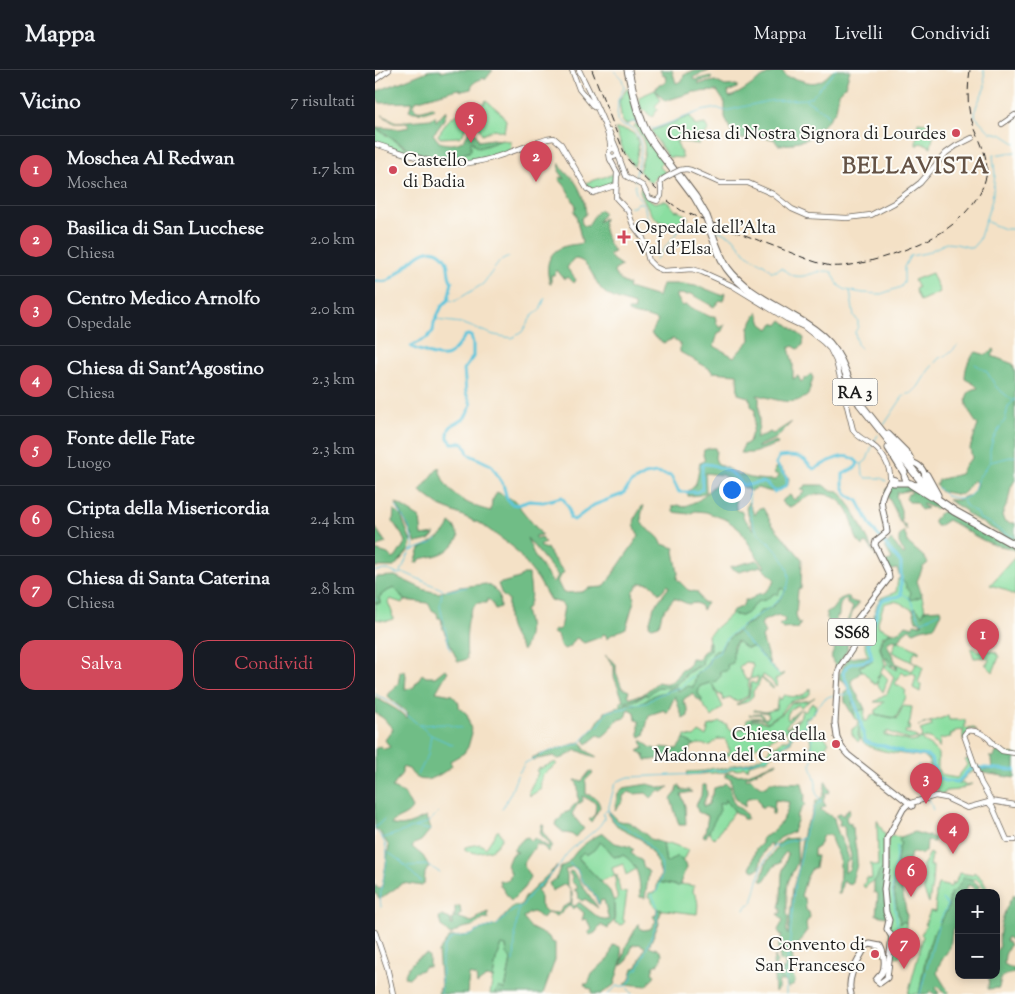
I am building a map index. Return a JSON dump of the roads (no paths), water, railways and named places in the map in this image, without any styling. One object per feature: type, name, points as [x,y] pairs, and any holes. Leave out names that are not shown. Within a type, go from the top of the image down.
[{"type":"highway","name":"RA 3","points":[[628,70],[645,127],[695,197],[705,216],[717,248],[727,267],[738,281],[815,330],[829,343],[841,361],[852,389],[867,415],[929,492],[944,504],[1015,544]]},
{"type":"highway","name":"RA 3","points":[[710,229],[728,266],[739,280],[759,295],[805,322],[824,336],[839,355],[863,406],[928,488],[944,503],[971,520]]},
{"type":"highway","points":[[849,377],[858,397],[867,410],[907,454],[907,468]]},
{"type":"highway","points":[[852,389],[857,403],[907,468]]},
{"type":"highway","points":[[924,480],[940,498],[971,520]]},
{"type":"highway","points":[[910,484],[951,510],[971,520]]},
{"type":"main road","points":[[375,80],[389,70]]},
{"type":"main road","points":[[572,70],[579,89],[593,104],[605,126],[611,145],[609,151],[617,172],[616,195],[619,202]]},
{"type":"main road","points":[[579,70],[593,104]]},
{"type":"main road","points":[[1002,124],[1015,116]]},
{"type":"main road","points":[[605,126],[612,136],[617,155]]},
{"type":"main road","points":[[375,144],[441,163],[474,163],[555,138],[561,144],[587,189],[593,193],[615,188]]},
{"type":"main road","points":[[609,151],[613,148],[625,174],[640,184],[649,198],[657,201],[661,196],[659,184],[661,181],[685,169],[720,183],[747,183],[773,194],[795,211],[809,216],[844,218],[871,215],[891,204],[920,183],[933,166],[957,144],[972,138]]},
{"type":"main road","points":[[613,163],[612,160],[617,155]]},
{"type":"main road","points":[[593,193],[612,185],[618,179]]},
{"type":"main road","points":[[618,179],[615,196],[633,227],[642,238],[645,246]]},
{"type":"main road","points":[[623,207],[628,211],[634,226],[643,239],[649,261],[655,268],[664,271],[692,269],[702,272],[733,286],[787,319],[804,327],[823,342],[836,360],[853,430],[858,436],[876,448],[888,464],[892,480]]},
{"type":"main road","points":[[918,465],[924,480],[910,484],[892,480],[899,479],[907,468],[918,465]]},
{"type":"main road","points":[[907,468],[905,479],[910,484]]},
{"type":"main road","name":"SS68","points":[[892,480],[881,496],[887,530],[875,546],[889,578],[852,626],[854,646],[839,670],[836,729],[843,749],[850,757],[909,804]]},
{"type":"main road","points":[[1015,753],[1002,751],[983,734],[971,730],[964,734],[982,786],[1009,841],[1015,840]]},
{"type":"main road","points":[[851,994],[850,978],[868,943],[875,943],[883,950],[884,964],[882,972],[876,980],[878,983],[886,979],[892,936],[887,929],[889,920],[886,912],[884,886],[887,867],[887,838],[909,804],[933,796],[945,798],[969,808],[990,802],[1015,805]]},
{"type":"main road","points":[[375,932],[387,967],[393,994]]},
{"type":"waterway","points":[[613,70],[622,79],[624,87],[618,100],[617,120],[622,126],[630,127],[634,130],[640,142],[641,153],[635,181]]},
{"type":"waterway","points":[[651,127],[653,129],[701,111],[717,108],[725,111],[768,101],[812,97],[836,70]]},
{"type":"waterway","points":[[984,70],[985,87],[976,107],[975,116],[990,132],[1001,134],[1015,143]]},
{"type":"waterway","points":[[806,100],[825,112],[828,118]]},
{"type":"waterway","points":[[627,125],[632,122],[638,123]]},
{"type":"waterway","points":[[714,229],[733,237],[747,255],[765,265],[771,271],[782,268],[795,276],[825,271],[832,272],[839,286],[846,290],[881,294],[901,287],[904,282],[904,267],[910,256],[926,253],[946,243],[972,248],[979,240],[992,200],[995,175],[993,155],[1015,152]]},
{"type":"waterway","points":[[635,185],[636,194],[644,205],[647,216],[653,222],[667,226],[691,222],[706,225]]},
{"type":"waterway","points":[[629,207],[634,207],[637,203],[641,203]]},
{"type":"waterway","points":[[985,221],[1004,229],[1015,229]]},
{"type":"waterway","points":[[655,260],[679,230],[677,227]]},
{"type":"waterway","points":[[375,281],[387,281],[415,258],[430,250],[437,251],[446,260],[452,282],[448,300],[442,306],[434,323],[433,331],[428,337],[411,346],[433,355],[445,356],[453,352],[465,336],[471,336],[473,357],[464,369],[466,393],[471,404],[466,416],[451,426],[448,438],[452,443],[463,444],[468,454],[491,465],[503,484],[507,499],[511,504],[518,505],[529,501],[543,502],[562,497],[569,508],[570,518],[574,520],[594,505],[623,494],[631,483],[645,475],[656,473],[671,476],[679,492],[697,492],[702,489],[702,466],[706,464],[719,467],[731,473],[737,477],[742,485],[760,482],[767,484],[774,492],[787,484],[787,478],[776,464],[779,457],[799,457],[814,469],[836,458],[848,457],[853,459],[858,463],[856,467],[843,474],[845,491],[849,496],[858,501],[872,528],[901,563],[901,595],[880,602],[868,643],[872,658],[852,663],[843,673],[858,711],[865,741],[902,752],[928,756],[931,759],[937,777],[945,781],[958,782],[973,768],[1015,770]]},
{"type":"waterway","points":[[448,300],[455,301],[483,284],[500,261],[509,257]]},
{"type":"waterway","points":[[850,291],[854,316],[858,321],[858,327],[855,332],[857,344],[861,348]]},
{"type":"waterway","points":[[436,320],[461,323],[494,335],[512,338],[522,332],[532,316],[540,310],[545,298]]},
{"type":"waterway","points":[[884,425],[904,395],[912,393],[939,358],[949,354],[957,346]]},
{"type":"waterway","points":[[975,364],[987,372],[996,387],[1012,400]]},
{"type":"waterway","points":[[937,487],[946,496],[962,499],[974,491],[977,480],[990,462],[990,450],[993,439],[1005,420],[1008,407],[1015,399]]},
{"type":"waterway","points":[[873,443],[878,435]]},
{"type":"waterway","points":[[862,464],[867,460],[872,446]]},
{"type":"waterway","points":[[990,462],[1015,456]]},
{"type":"waterway","points":[[858,463],[862,464],[863,475],[866,478],[881,478],[886,481]]},
{"type":"waterway","points":[[502,809],[525,763],[547,752],[580,743],[591,730],[599,725],[608,711],[626,708],[633,704],[647,703],[658,695],[681,687],[708,666],[710,657],[719,653],[726,639],[766,610],[786,590],[789,578],[786,564],[760,534],[755,527],[751,515],[749,502],[751,484]]},
{"type":"waterway","points":[[962,499],[966,506],[975,512],[980,519],[1015,537]]},
{"type":"waterway","points":[[396,506],[409,527],[414,546],[401,572]]},
{"type":"waterway","points":[[411,551],[432,543],[437,539]]},
{"type":"waterway","points":[[375,571],[388,570],[397,574],[405,573],[446,591],[467,587]]},
{"type":"waterway","points":[[442,592],[440,606],[450,650]]},
{"type":"waterway","points":[[902,593],[910,599],[921,622],[939,613]]},
{"type":"waterway","points":[[737,630],[779,675]]},
{"type":"waterway","points":[[375,694],[395,705],[431,735],[428,755],[418,775]]},
{"type":"waterway","points":[[838,695],[851,694]]},
{"type":"waterway","points":[[560,865],[571,849],[601,824],[604,819],[603,813],[608,810],[615,784],[618,781],[629,777],[697,774],[715,770],[725,771],[732,767],[767,757],[771,753],[779,751],[782,746],[790,741],[796,730],[807,725],[805,720],[821,702],[834,695]]},
{"type":"waterway","points":[[419,725],[446,724],[461,728]]},
{"type":"waterway","points":[[808,726],[812,732],[812,756]]},
{"type":"waterway","points":[[431,735],[453,745]]},
{"type":"waterway","points":[[786,994],[786,969],[794,889],[805,830],[815,806],[821,801],[816,793],[816,783],[811,765],[812,759]]},
{"type":"waterway","points":[[918,765],[927,795]]},
{"type":"waterway","points":[[929,799],[933,810]]},
{"type":"waterway","points":[[608,810],[614,820]]},
{"type":"waterway","points":[[384,838],[426,823],[438,812]]},
{"type":"waterway","points":[[375,828],[384,819]]},
{"type":"waterway","points":[[615,821],[644,840],[659,859],[662,866],[657,891],[652,895],[657,905],[657,923],[638,969],[632,974],[632,978],[627,986]]},
{"type":"waterway","points":[[414,827],[430,830]]},
{"type":"waterway","points":[[375,830],[383,839],[387,857],[380,897],[381,907]]},
{"type":"waterway","points":[[744,910],[746,906],[752,903],[762,866],[774,846],[779,847],[786,842],[803,838]]},
{"type":"waterway","points":[[897,846],[892,890],[899,935]]},
{"type":"waterway","points":[[389,853],[399,860],[421,882]]},
{"type":"waterway","points":[[569,863],[577,870],[581,879],[595,895],[599,904]]},
{"type":"waterway","points":[[407,866],[428,865],[439,872]]},
{"type":"waterway","points":[[441,994],[442,957],[444,947],[450,940],[455,937],[471,935],[481,929],[497,925],[512,911],[521,907],[530,895],[559,866]]},
{"type":"waterway","points":[[920,994],[939,922],[948,905],[942,899]]},
{"type":"waterway","points":[[514,962],[519,909]]},
{"type":"waterway","points":[[608,994],[617,986],[626,986]]},
{"type":"waterway","points":[[627,987],[632,994]]},
{"type":"railway","points":[[592,70],[626,157],[657,190]]},
{"type":"railway","points":[[710,222],[807,259],[831,266],[843,266],[873,260],[906,249],[935,236],[952,225],[965,213],[976,200],[986,177],[986,160],[969,110],[970,70]]},
{"type":"railway","points":[[668,201],[682,211],[705,220]]},
{"type":"place","name":"Chiesa di Nostra Signora di Lourdes","points":[[956,133]]},
{"type":"place","name":"Fonte delle Fate","points":[[471,143]]},
{"type":"place","name":"Castello di Badia","points":[[393,170]]},
{"type":"place","name":"Basilica di San Lucchese","points":[[536,182]]},
{"type":"place","name":"Ospedale dell'Alta Val d'Elsa","points":[[624,237]]},
{"type":"place","name":"Moschea Al Redwan","points":[[983,660]]},
{"type":"place","name":"Chiesa della Madonna del Carmine","points":[[836,744]]},
{"type":"place","name":"Centro Medico Arnolfo","points":[[926,804]]},
{"type":"place","name":"Chiesa di Sant'Agostino","points":[[953,854]]},
{"type":"place","name":"Cripta della Misericordia","points":[[911,897]]},
{"type":"place","name":"Convento di San Francesco","points":[[875,954]]},
{"type":"place","name":"Chiesa di Santa Caterina","points":[[904,969]]},
{"type":"district","name":"BELLAVISTA","points":[[916,165]]}]
